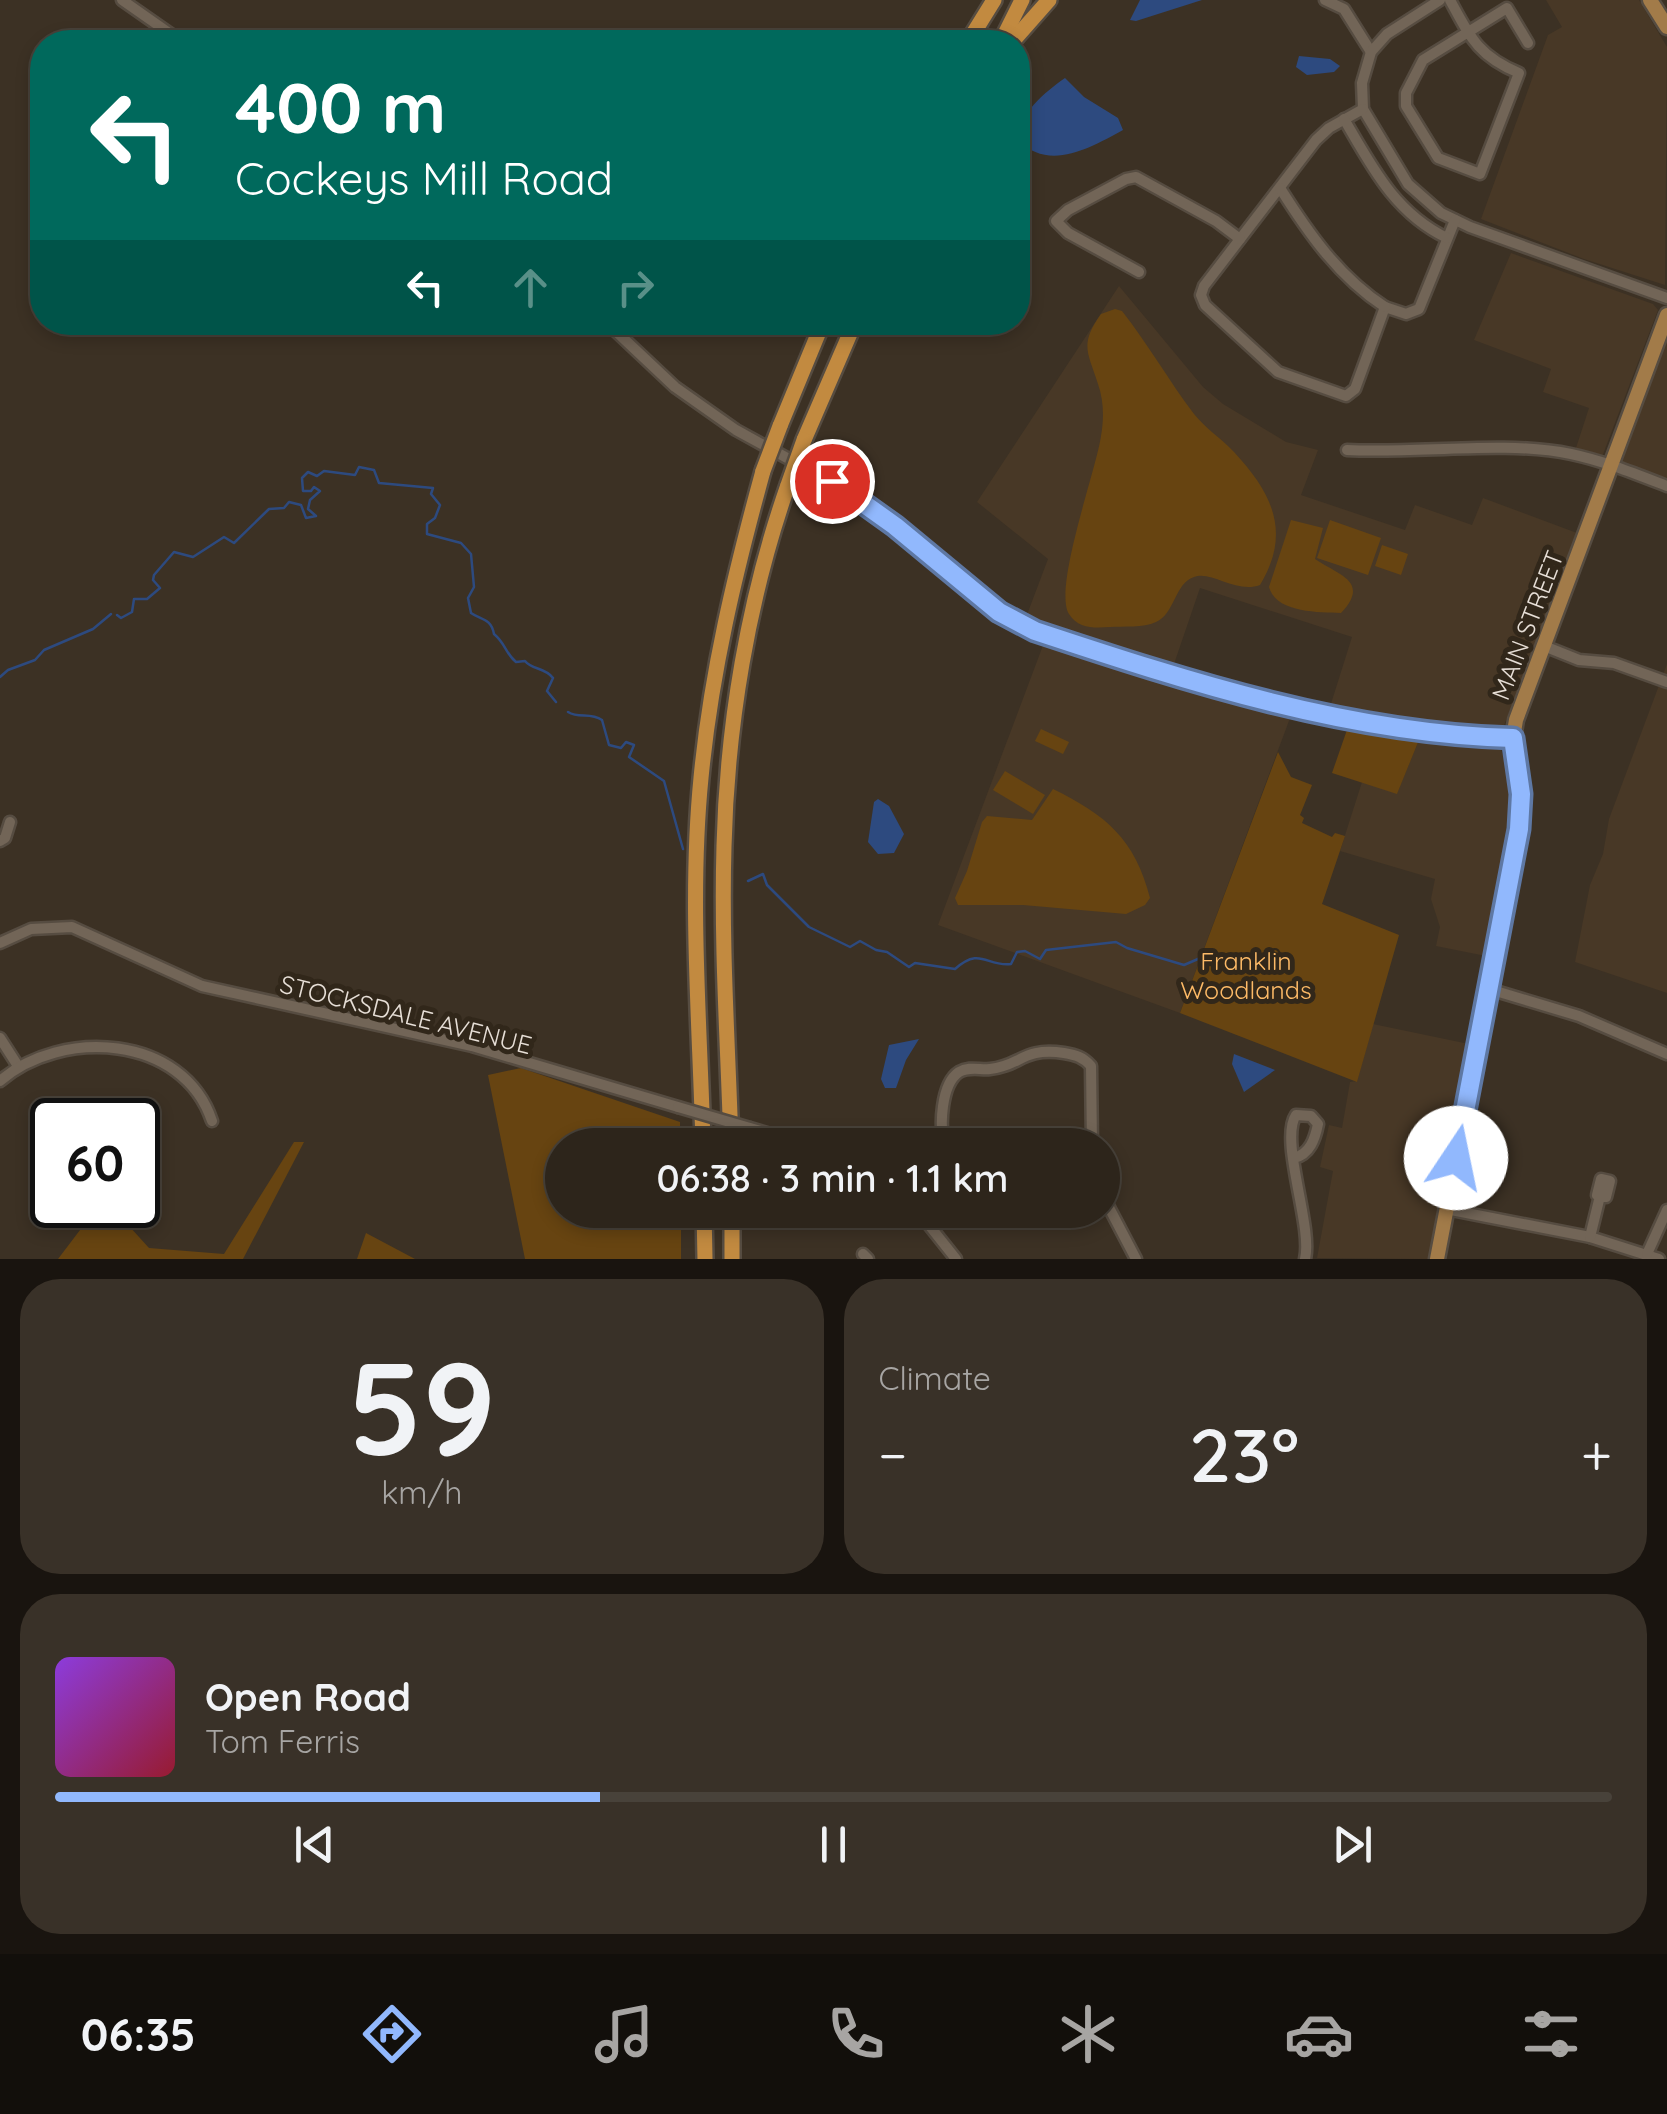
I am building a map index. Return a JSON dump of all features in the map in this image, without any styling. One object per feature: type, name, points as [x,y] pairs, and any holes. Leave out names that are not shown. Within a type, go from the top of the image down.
[{"type":"highway","points":[[974,30],[990,0]]},
{"type":"highway","points":[[1007,30],[1022,0]]},
{"type":"highway","points":[[1023,30],[1049,0]]},
{"type":"highway","points":[[703,1128],[697,902],[700,779],[711,693],[727,608],[763,472],[818,335]]},
{"type":"highway","points":[[730,1128],[723,921],[728,780],[752,614],[788,485],[818,403],[850,335]]},
{"type":"highway","points":[[704,1228],[705,1259]]},
{"type":"highway","points":[[732,1228],[732,1259]]},
{"type":"main road","points":[[1650,0],[1667,28]]},
{"type":"main road","name":"MAIN STREET","points":[[1437,1259],[1521,814],[1513,738],[1516,720],[1667,314]]},
{"type":"street","points":[[122,0],[165,30]]},
{"type":"street","points":[[1325,0],[1344,9],[1370,52]]},
{"type":"street","points":[[1440,0],[1386,34],[1370,52],[1362,82],[1363,109],[1408,184],[1455,220],[1667,298]]},
{"type":"street","points":[[1450,0],[1468,32],[1478,49],[1492,61],[1519,72],[1480,174],[1438,158],[1405,100],[1419,64],[1468,32],[1507,8],[1528,43]]},
{"type":"street","points":[[1363,109],[1321,134],[1204,286],[1202,300],[1283,374],[1338,395],[1350,394],[1385,307]]},
{"type":"street","points":[[1344,119],[1393,198],[1420,223],[1447,238]]},
{"type":"street","points":[[1140,272],[1068,232],[1056,221],[1068,210],[1136,177],[1216,220],[1240,238]]},
{"type":"street","points":[[1280,188],[1305,227],[1348,280],[1385,307],[1406,314],[1420,309],[1455,220]]},
{"type":"street","points":[[620,335],[685,394],[745,435],[848,492],[999,612],[1024,626],[1288,705],[1424,733],[1513,738]]},
{"type":"street","points":[[1347,450],[1540,450],[1611,465],[1667,486]]},
{"type":"street","points":[[1544,646],[1579,660],[1614,663],[1667,682]]},
{"type":"street","points":[[0,841],[5,838],[10,822]]},
{"type":"street","name":"STOCKSDALE AVENUE","points":[[0,944],[30,929],[72,926],[202,986],[472,1046],[750,1128]]},
{"type":"street","points":[[1488,990],[1579,1016],[1667,1054]]},
{"type":"street","points":[[0,1038],[18,1066]]},
{"type":"street","points":[[0,1081],[18,1066],[70,1047],[131,1051],[162,1064],[188,1082],[207,1106],[212,1121]]},
{"type":"street","points":[[942,1128],[954,1076],[964,1070],[996,1068],[1043,1050],[1076,1056],[1090,1066],[1092,1128]]},
{"type":"street","points":[[1294,1158],[1298,1202],[1308,1238],[1306,1259]]},
{"type":"street","points":[[1590,1237],[1600,1196]]},
{"type":"street","points":[[1446,1209],[1590,1237],[1659,1259]]},
{"type":"street","points":[[1647,1254],[1667,1210]]},
{"type":"street","points":[[931,1228],[956,1259]]},
{"type":"street","points":[[1120,1228],[1136,1259]]},
{"type":"shaded area","points":[[1546,0],[1639,0],[1667,47],[1665,285],[1481,219],[1548,35],[1562,27]]},
{"type":"shaded area","points":[[1511,253],[1653,304],[1658,310],[1602,457],[1575,451],[1589,408],[1543,392],[1551,369],[1474,340]]},
{"type":"shaded area","points":[[1119,286],[1203,387],[1223,404],[1286,442],[1318,450],[1301,495],[1405,530],[1415,505],[1472,525],[1483,498],[1577,533],[1503,728],[1444,729],[1329,710],[1352,637],[1200,588],[1174,664],[1025,620],[1048,559],[977,502]]},
{"type":"shaded area","points":[[1667,340],[1667,480],[1622,462]]},
{"type":"shaded area","points":[[1045,640],[1293,710],[1180,1013],[938,925]]},
{"type":"shaded area","points":[[1667,664],[1667,993],[1575,962],[1590,885],[1603,854],[1609,819]]},
{"type":"shaded area","points":[[1419,740],[1498,743],[1505,760],[1512,799],[1511,819],[1486,956],[1436,946],[1440,927],[1431,899],[1435,879],[1340,851],[1362,782],[1397,793]]},
{"type":"shaded area","points":[[1373,1024],[1469,1044],[1428,1259],[1317,1258],[1333,1171],[1320,1167],[1329,1125],[1342,1128],[1350,1082],[1357,1081]]},
{"type":"green space","points":[[1122,311],[1132,324],[1194,414],[1234,452],[1259,483],[1273,514],[1275,548],[1260,585],[1242,587],[1194,577],[1182,586],[1167,613],[1156,622],[1093,627],[1082,625],[1069,614],[1067,580],[1103,423],[1088,341],[1101,314]]},
{"type":"green space","points":[[1291,520],[1323,528],[1315,559],[1352,586],[1353,593],[1341,613],[1299,609],[1273,596],[1269,587]]},
{"type":"green space","points":[[1330,520],[1381,538],[1368,575],[1317,558]]},
{"type":"green space","points":[[1382,545],[1408,554],[1401,575],[1375,566]]},
{"type":"green space","points":[[1348,727],[1419,740],[1397,794],[1332,773]]},
{"type":"green space","points":[[1041,729],[1069,742],[1063,754],[1035,741]]},
{"type":"green space","name":"Franklin Woodlands","points":[[1278,752],[1291,777],[1312,785],[1300,815],[1304,818],[1302,823],[1332,837],[1335,833],[1345,836],[1322,904],[1399,935],[1357,1082],[1180,1013]]},
{"type":"green space","points":[[1005,771],[1045,795],[1033,814],[993,790]]},
{"type":"green space","points":[[1053,789],[1103,819],[1127,844],[1144,877],[1150,898],[1145,905],[1126,914],[1023,905],[958,905],[955,898],[982,822],[987,816],[1032,820]]},
{"type":"green space","points":[[521,1068],[680,1122],[680,1128],[545,1128],[545,1228],[681,1228],[681,1259],[525,1259],[488,1075]]},
{"type":"green space","points":[[294,1142],[304,1142],[243,1259],[58,1259],[82,1228],[131,1228],[149,1248],[224,1254]]},
{"type":"green space","points":[[366,1233],[415,1259],[357,1259]]},
{"type":"water","points":[[1140,0],[1202,0],[1130,20]]},
{"type":"water","points":[[1299,56],[1330,59],[1340,66],[1334,72],[1307,75],[1296,67]]},
{"type":"water","points":[[1065,78],[1084,97],[1118,118],[1123,130],[1070,154],[1056,156],[1030,149],[1030,111]]},
{"type":"water","points":[[878,799],[889,806],[904,834],[894,853],[878,854],[868,842],[874,802]]},
{"type":"water","points":[[919,1039],[896,1088],[885,1088],[881,1079],[889,1045]]},
{"type":"water","points":[[1234,1054],[1275,1070],[1244,1092],[1232,1064]]},
{"type":"waterway","points":[[117,615],[121,618],[132,612],[134,599],[147,599],[160,588],[153,580],[154,575],[174,552],[193,557],[224,537],[234,543],[269,509],[284,508],[289,502],[301,505],[306,518],[316,516],[308,509],[310,500],[320,491],[314,487],[303,491],[302,478],[308,472],[317,476],[324,471],[355,475],[359,467],[374,470],[379,483],[433,488],[431,494],[440,505],[435,518],[427,524],[427,534],[461,543],[471,554],[471,613],[488,622],[516,662],[525,661],[550,674],[553,678],[547,691],[556,702]]},
{"type":"waterway","points":[[0,677],[35,660],[44,650],[93,629],[111,614]]},
{"type":"waterway","points":[[568,712],[602,720],[609,745],[634,745],[629,757],[664,781],[683,849]]},
{"type":"waterway","points":[[748,881],[763,874],[767,885],[809,927],[850,947],[860,941],[909,967],[915,963],[955,969],[978,958],[1011,964],[1017,952],[1025,951],[1040,959],[1046,950],[1116,942],[1184,965],[1212,953]]},
{"type":"route","points":[[832,481],[895,526],[999,612],[1035,631],[1197,680],[1346,718],[1424,733],[1513,738],[1521,794],[1519,829],[1456,1158]]}]
